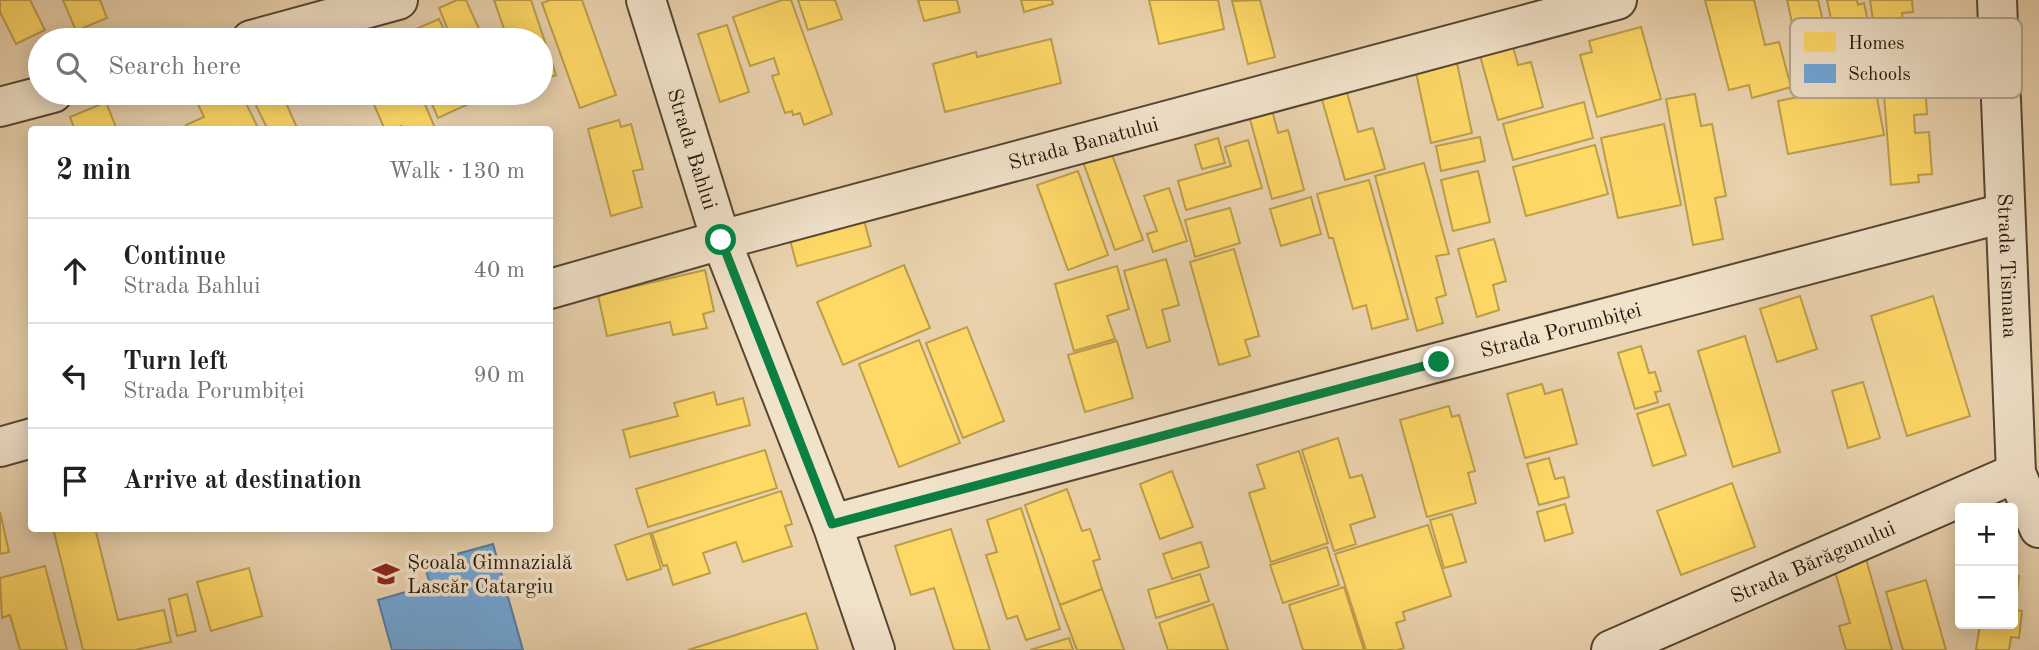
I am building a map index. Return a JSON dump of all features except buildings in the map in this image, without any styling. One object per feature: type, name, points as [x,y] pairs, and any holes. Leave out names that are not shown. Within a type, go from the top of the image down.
[{"type":"street","name":"Strada Bahlui","points":[[646,0],[721,240],[832,524],[875,650]]},
{"type":"street","name":"Strada Banatului","points":[[553,288],[721,240],[1617,0]]},
{"type":"street","name":"Strada Tismana","points":[[1997,0],[1998,18]]},
{"type":"street","points":[[291,28],[375,3]]},
{"type":"street","name":"Strada Tismana","points":[[2000,98],[2016,473],[2039,528]]},
{"type":"street","points":[[0,107],[28,100]]},
{"type":"street","name":"Strada Porumbiței","points":[[832,524],[2004,213]]},
{"type":"street","points":[[0,447],[28,439]]},
{"type":"street","name":"Strada Bărăganului","points":[[1611,650],[2016,473]]},
{"type":"place","name":"Școala Gimnazială Lascăr Catargiu","points":[[386,574]]},
{"type":"route","points":[[721,240],[832,524],[1439,362]]}]
